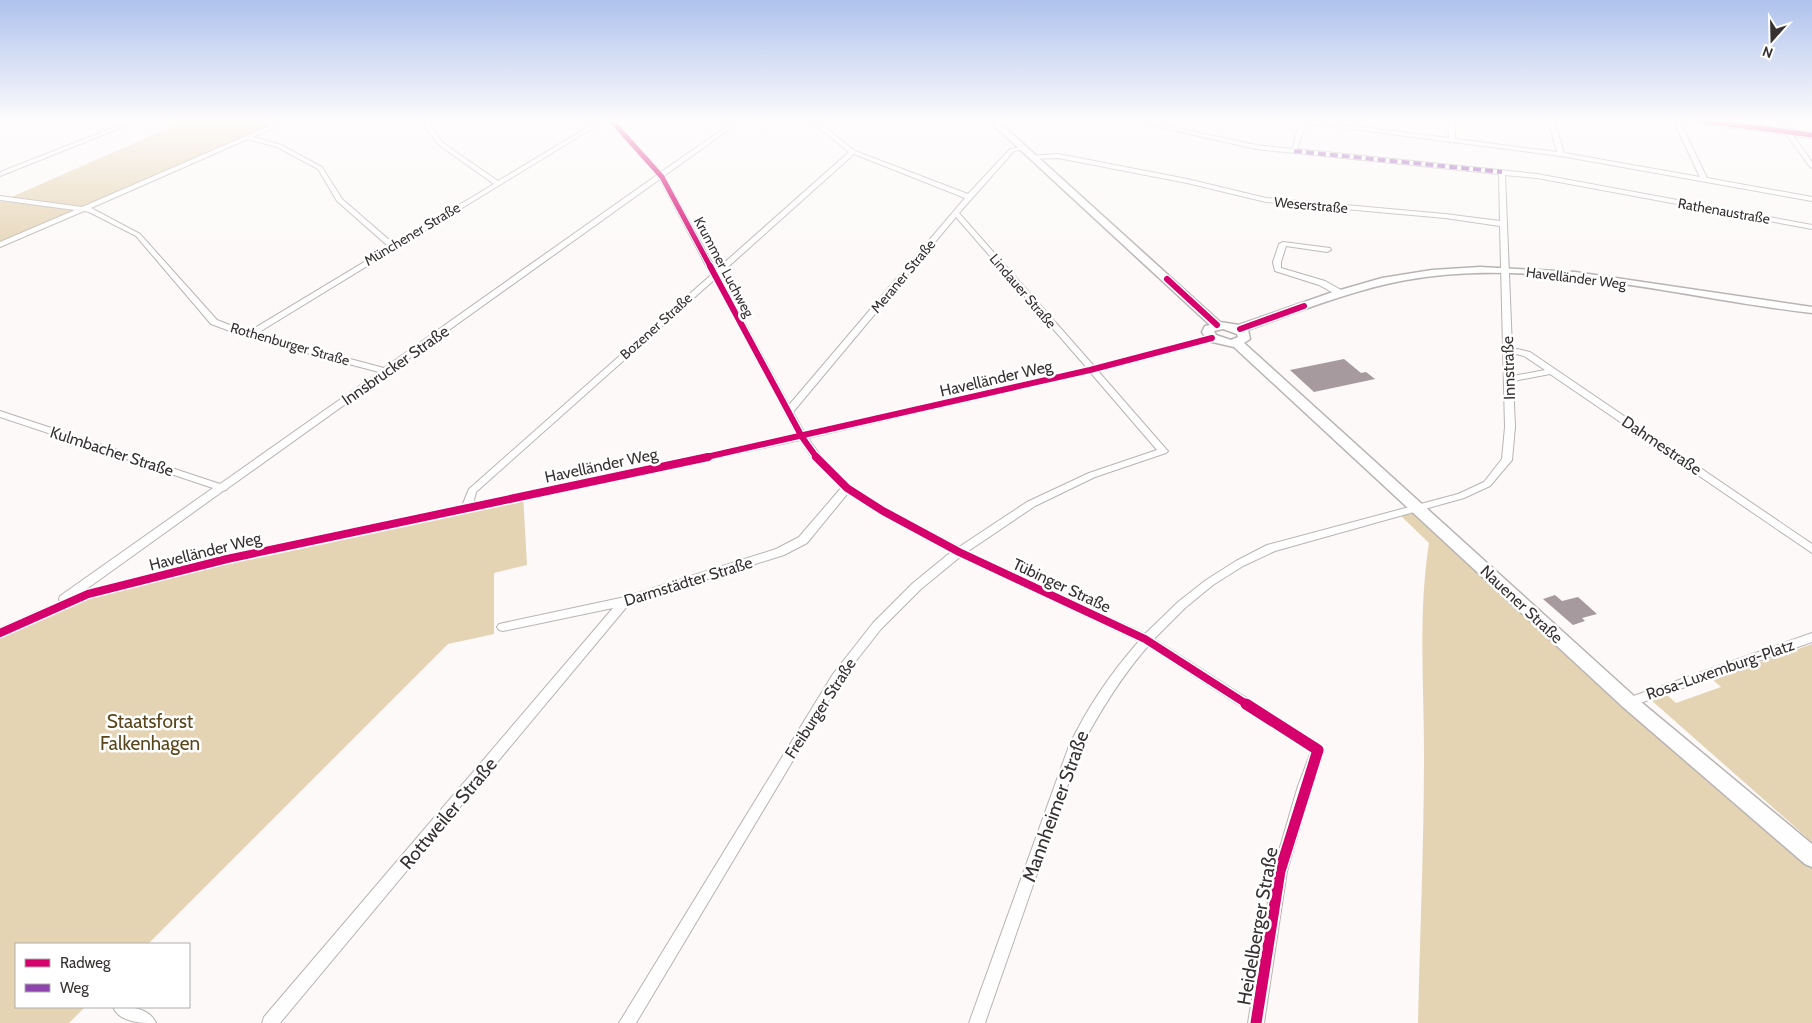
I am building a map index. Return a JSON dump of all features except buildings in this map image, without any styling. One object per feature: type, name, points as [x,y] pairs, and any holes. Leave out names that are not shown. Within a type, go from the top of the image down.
[{"type":"main road","points":[[1044,168],[1217,325]]},
{"type":"main road","name":"Havelländer Weg","points":[[1240,329],[1340,293],[1393,278],[1432,273],[1506,271],[1561,274],[1773,306],[1812,310]]},
{"type":"main road","points":[[1217,325],[1229,325],[1240,329],[1245,336],[1242,342],[1238,343],[1221,343],[1209,335],[1209,329],[1217,325]]},
{"type":"main road","name":"Nauener Straße","points":[[1238,343],[1629,702],[1812,857]]},
{"type":"street","points":[[0,174],[16,168]]},
{"type":"street","points":[[0,245],[175,168]]},
{"type":"street","points":[[320,168],[339,200],[392,246]]},
{"type":"street","points":[[474,168],[496,183]]},
{"type":"street","name":"Münchener Straße","points":[[249,335],[522,168]]},
{"type":"street","name":"Krummer Luchweg","points":[[654,168],[662,177],[802,437]]},
{"type":"street","name":"Innsbrucker Straße","points":[[49,609],[224,488],[386,371],[675,168]]},
{"type":"street","name":"Bozener Straße","points":[[467,506],[472,491],[835,168]]},
{"type":"street","points":[[894,168],[969,197]]},
{"type":"street","name":"Meraner Straße","points":[[789,411],[996,168]]},
{"type":"street","name":"Weserstraße","points":[[1113,168],[1280,203],[1445,216],[1504,224]]},
{"type":"street","name":"Rathenaustraße","points":[[1460,168],[1537,176],[1812,227]]},
{"type":"street","points":[[1637,168],[1812,199]]},
{"type":"street","points":[[1699,168],[1705,180]]},
{"type":"street","name":"Innstraße","points":[[1418,508],[1461,496],[1488,484],[1507,460],[1510,427],[1502,172]]},
{"type":"street","name":"Rothenburger Straße","points":[[0,198],[83,208],[110,219],[138,235],[214,322],[249,335],[386,371]]},
{"type":"street","name":"Lindauer Straße","points":[[956,213],[1090,370]]},
{"type":"street","points":[[1327,250],[1283,244],[1277,262],[1278,269],[1322,283],[1340,293]]},
{"type":"street","name":"Havelländer Weg","points":[[0,633],[49,609],[88,594],[227,559],[467,506],[802,437],[1090,370],[1212,338]]},
{"type":"street","name":"Dahmestraße","points":[[1507,349],[1527,354],[1812,549]]},
{"type":"street","name":"Freiburger Straße","points":[[627,1023],[837,678],[878,626],[917,586],[959,552],[1030,504],[1092,475],[1163,452],[1090,370]]},
{"type":"street","points":[[1509,379],[1552,371]]},
{"type":"street","name":"Kulmbacher Straße","points":[[0,414],[224,488]]},
{"type":"street","name":"Tübinger Straße","points":[[802,437],[818,460],[847,488],[883,511],[959,552],[1145,638],[1318,750]]},
{"type":"street","name":"Darmstädter Straße","points":[[503,627],[625,601],[780,552],[803,540],[847,488]]},
{"type":"street","name":"Mannheimer Straße","points":[[977,1023],[1075,746],[1087,720],[1145,638],[1193,596],[1228,571],[1271,548],[1418,508]]},
{"type":"street","name":"Rottweiler Straße","points":[[270,1023],[625,601]]},
{"type":"street","name":"Rosa-Luxemburg-Platz","points":[[1629,702],[1812,637]]},
{"type":"street","name":"Heidelberger Straße","points":[[1256,1023],[1280,871],[1305,786],[1318,750]]},
{"type":"street","points":[[124,1008],[148,1023]]},
{"type":"green space","points":[[78,168],[177,168],[0,245],[0,202]]},
{"type":"green space","name":"Staatsforst Falkenhagen","points":[[523,495],[527,565],[494,573],[494,634],[448,644],[149,943],[15,943],[15,1008],[84,1008],[69,1023],[0,1023],[0,633],[88,594]]},
{"type":"green space","points":[[1418,509],[1812,857],[1812,1023],[1418,1023],[1424,788],[1422,648],[1424,595],[1429,543],[1399,514]]},
{"type":"green space","points":[[1812,644],[1812,842],[1651,700],[1666,694],[1676,703],[1721,687],[1712,679]]},
{"type":"marked path","points":[[1460,168],[1502,172]]},
{"type":"cycle path","points":[[654,168],[662,177],[802,437],[818,460],[847,488],[883,511],[959,552],[1145,639],[1318,750],[1305,786],[1280,871],[1256,1023]]},
{"type":"cycle path","points":[[1167,279],[1217,325]]},
{"type":"cycle path","points":[[1240,329],[1304,306]]},
{"type":"cycle path","points":[[0,633],[88,594],[227,559],[802,437],[1090,370],[1212,338]]}]
